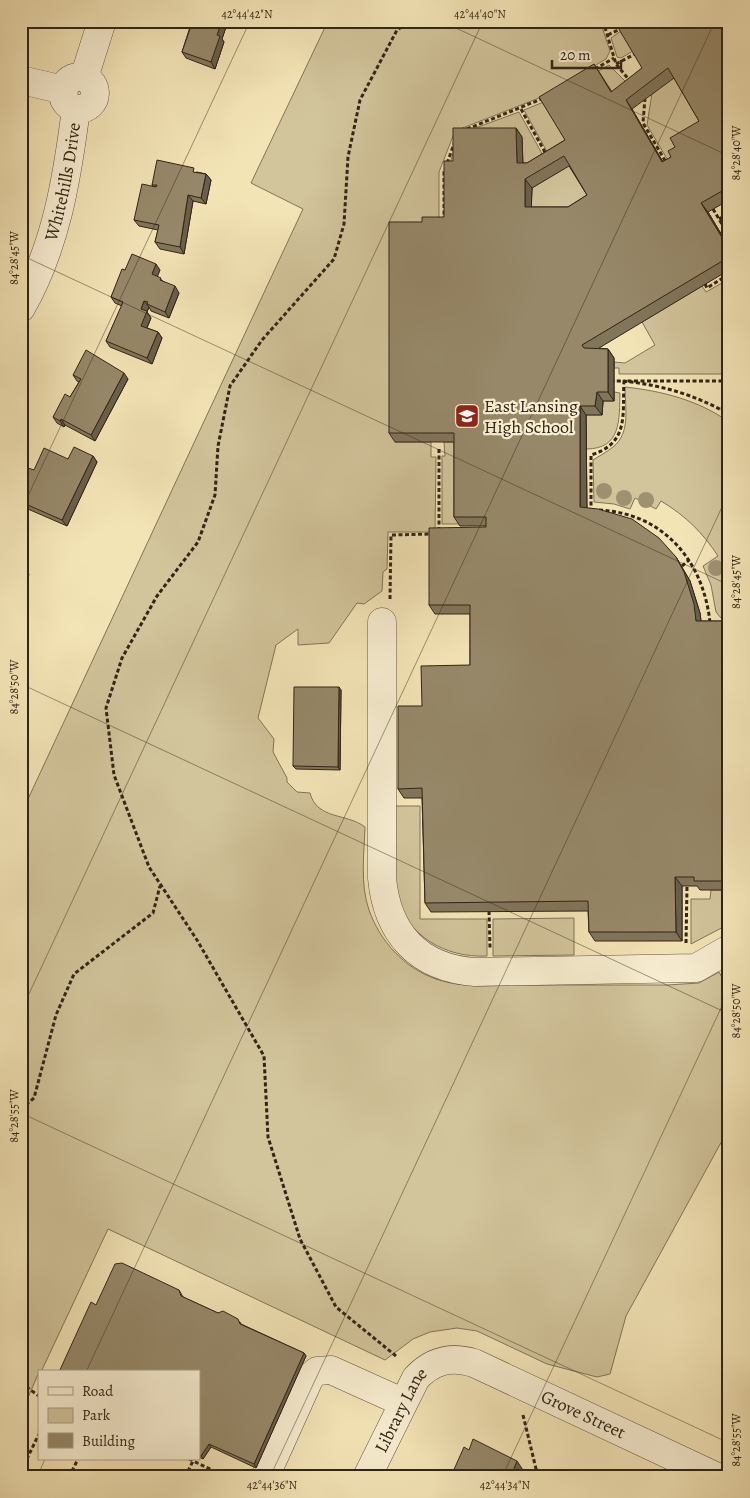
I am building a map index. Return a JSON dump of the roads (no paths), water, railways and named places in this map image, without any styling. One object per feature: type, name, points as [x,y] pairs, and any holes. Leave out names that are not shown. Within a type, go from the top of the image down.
[{"type":"street","name":"Whitehills Drive","points":[[21,308],[47,255],[60,211],[75,92],[102,21]]},
{"type":"street","points":[[21,80],[75,92]]},
{"type":"street","points":[[382,622],[382,878],[388,912],[396,928],[407,942],[431,961],[460,971],[696,968],[729,949]]},
{"type":"street","name":"Library Lane","points":[[368,1477],[410,1387],[424,1369],[448,1358]]},
{"type":"street","name":"Grove Street","points":[[448,1358],[474,1362],[717,1477]]},
{"type":"street","points":[[265,1477],[310,1377],[317,1371],[331,1370],[402,1402]]},
{"type":"place","name":"East Lansing High School","points":[[467,416]]}]
